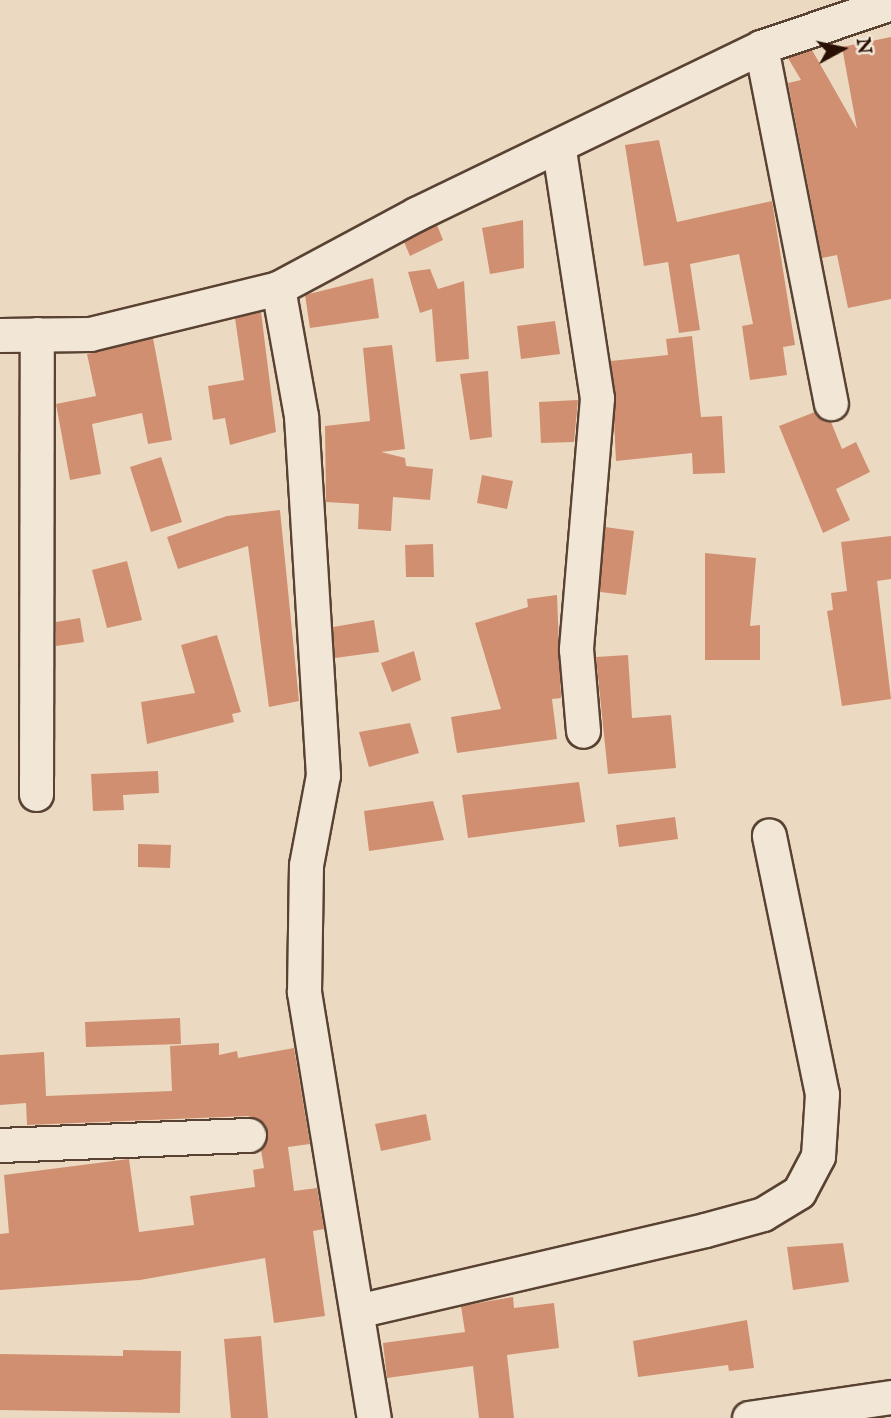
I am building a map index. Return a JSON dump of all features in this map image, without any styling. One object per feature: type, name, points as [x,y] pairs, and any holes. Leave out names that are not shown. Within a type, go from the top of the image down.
[{"type":"street","points":[[0,335],[90,334],[278,288],[416,214],[559,150],[761,47],[891,3]]},
{"type":"street","points":[[761,47],[831,403]]},
{"type":"street","points":[[559,150],[597,398],[576,649],[583,731]]},
{"type":"street","points":[[278,288],[301,416],[323,775],[306,864],[304,992],[374,1418]]},
{"type":"street","points":[[36,794],[37,334]]},
{"type":"street","points":[[358,1311],[705,1230],[763,1214],[799,1192],[818,1156],[822,1094],[769,835]]},
{"type":"street","points":[[0,1145],[249,1135]]},
{"type":"street","points":[[749,1418],[881,1404]]},
{"type":"building","points":[[891,37],[891,299],[848,308],[837,255],[822,258],[788,83],[801,80],[788,58],[812,50],[857,129],[842,47]]},
{"type":"building","points":[[659,140],[677,222],[772,201],[795,345],[783,347],[787,375],[750,380],[742,326],[753,324],[739,254],[690,264],[700,330],[679,333],[668,262],[644,266],[625,145]]},
{"type":"building","points":[[523,220],[524,268],[490,274],[482,228]]},
{"type":"building","points":[[437,225],[443,240],[410,256],[404,242]]},
{"type":"building","points":[[430,269],[438,289],[464,281],[469,359],[436,362],[432,309],[420,313],[408,272]]},
{"type":"building","points":[[373,278],[379,318],[310,328],[305,295]]},
{"type":"building","points":[[261,312],[276,432],[230,445],[225,418],[213,420],[208,386],[244,380],[235,318]]},
{"type":"building","points":[[555,321],[560,354],[521,359],[517,326]]},
{"type":"building","points":[[692,336],[701,417],[722,416],[725,473],[693,474],[692,453],[616,461],[611,361],[668,355],[666,339]]},
{"type":"building","points":[[153,338],[172,440],[148,444],[142,413],[92,424],[101,474],[70,480],[56,404],[96,396],[87,354]]},
{"type":"building","points":[[392,345],[405,449],[381,452],[405,458],[406,466],[433,469],[430,500],[393,497],[391,531],[358,529],[359,504],[326,502],[325,426],[370,421],[363,348]]},
{"type":"building","points":[[488,371],[492,437],[470,440],[460,374]]},
{"type":"building","points":[[578,400],[574,442],[541,443],[539,402]]},
{"type":"building","points":[[815,412],[831,422],[842,449],[856,442],[870,472],[836,489],[850,520],[823,533],[779,426]]},
{"type":"building","points":[[161,457],[182,522],[151,532],[130,467]]},
{"type":"building","points":[[482,475],[513,481],[507,509],[477,503]]},
{"type":"building","points":[[280,510],[299,701],[269,707],[248,546],[178,569],[167,537],[227,516]]},
{"type":"building","points":[[605,527],[634,531],[626,595],[600,592]]},
{"type":"building","points":[[891,536],[891,579],[877,581],[891,699],[842,706],[827,611],[833,610],[831,593],[847,591],[841,542]]},
{"type":"building","points":[[433,544],[434,577],[406,577],[405,545]]},
{"type":"building","points":[[705,553],[756,558],[750,626],[760,625],[760,660],[705,660]]},
{"type":"building","points":[[127,561],[142,620],[107,628],[92,570]]},
{"type":"building","points":[[557,595],[561,698],[552,699],[557,739],[457,753],[451,717],[501,709],[475,623],[528,607],[527,599]]},
{"type":"building","points":[[80,618],[84,642],[56,646],[56,622]]},
{"type":"building","points":[[374,620],[379,652],[335,658],[333,627]]},
{"type":"building","points":[[217,635],[241,712],[232,714],[234,722],[147,744],[141,702],[195,693],[181,645]]},
{"type":"building","points":[[414,651],[421,680],[392,692],[381,663]]},
{"type":"building","points":[[628,655],[632,718],[671,715],[676,768],[608,774],[596,657]]},
{"type":"building","points":[[410,723],[419,753],[369,767],[359,732]]},
{"type":"building","points":[[158,771],[159,793],[123,795],[124,810],[93,811],[91,774]]},
{"type":"building","points":[[579,782],[585,822],[468,838],[462,795]]},
{"type":"building","points":[[433,801],[444,840],[369,851],[364,811]]},
{"type":"building","points":[[675,817],[678,839],[619,847],[616,825]]},
{"type":"building","points":[[138,844],[171,845],[170,868],[138,867]]},
{"type":"building","points":[[180,1018],[181,1044],[86,1047],[85,1022]]},
{"type":"building","points":[[219,1043],[219,1055],[237,1051],[238,1058],[294,1048],[310,1144],[288,1147],[294,1191],[317,1188],[324,1229],[313,1231],[325,1316],[274,1323],[265,1258],[140,1280],[0,1290],[0,1234],[9,1233],[4,1175],[129,1159],[139,1232],[194,1225],[190,1196],[255,1187],[253,1170],[264,1168],[261,1150],[268,1135],[265,1124],[248,1116],[27,1125],[26,1103],[0,1105],[0,1055],[44,1052],[46,1096],[172,1091],[170,1046]]},
{"type":"building","points":[[426,1114],[431,1140],[381,1151],[375,1124]]},
{"type":"building","points":[[843,1243],[849,1282],[793,1290],[787,1247]]},
{"type":"building","points":[[513,1297],[514,1308],[554,1303],[559,1348],[507,1355],[514,1418],[479,1418],[473,1366],[387,1378],[383,1343],[465,1332],[461,1306]]},
{"type":"building","points":[[747,1320],[754,1368],[729,1371],[728,1365],[638,1377],[633,1341]]},
{"type":"building","points":[[261,1336],[268,1418],[231,1418],[224,1339]]},
{"type":"building","points":[[123,1350],[181,1351],[180,1413],[0,1410],[0,1354],[123,1356]]}]
